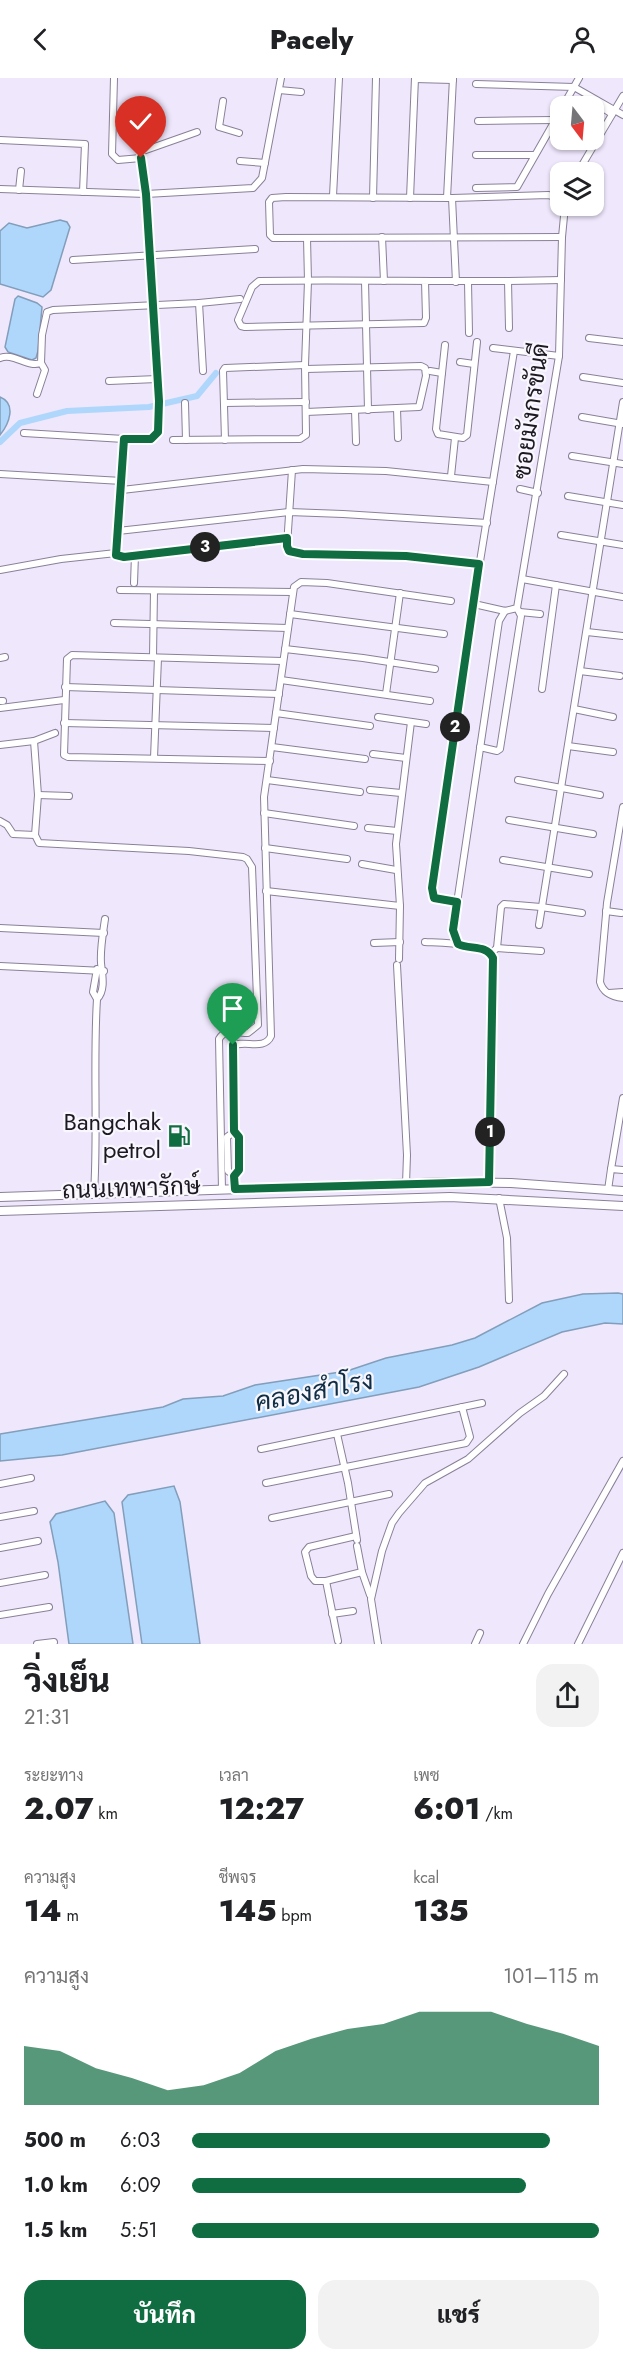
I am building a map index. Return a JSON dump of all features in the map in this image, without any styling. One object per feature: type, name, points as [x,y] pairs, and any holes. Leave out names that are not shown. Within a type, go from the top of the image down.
[{"type":"main road","name":"ถนนเทพารักษ์","points":[[0,1197],[489,1182],[623,1191]]},
{"type":"main road","points":[[308,1186],[309,1201]]},
{"type":"main road","name":"ถนนเทพารักษ์","points":[[0,1211],[450,1197],[623,1206]]},
{"type":"street","points":[[114,78],[112,154],[118,160],[141,158]]},
{"type":"street","points":[[0,189],[146,194],[253,188],[262,178],[281,78]]},
{"type":"street","points":[[333,196],[339,78]]},
{"type":"street","points":[[374,198],[376,78]]},
{"type":"street","points":[[410,198],[415,78],[453,79],[450,198],[456,282]]},
{"type":"street","points":[[569,96],[579,78]]},
{"type":"street","points":[[476,84],[574,87],[601,104],[601,107],[623,115]]},
{"type":"street","points":[[279,90],[301,92]]},
{"type":"street","points":[[584,162],[623,96]]},
{"type":"street","points":[[223,101],[219,127],[239,133]]},
{"type":"street","points":[[478,121],[550,120]]},
{"type":"street","points":[[476,188],[517,187],[550,128]]},
{"type":"street","points":[[24,433],[151,439],[158,432],[150,254],[141,158],[143,151],[197,132]]},
{"type":"street","points":[[0,140],[85,144],[83,192]]},
{"type":"street","points":[[476,155],[534,155]]},
{"type":"street","points":[[240,161],[265,163]]},
{"type":"street","points":[[19,189],[21,171]]},
{"type":"street","points":[[550,196],[286,197],[270,200],[271,238],[562,237]]},
{"type":"street","name":"ซอยมังกรขันดี","points":[[480,747],[497,751],[500,749],[522,579],[559,356],[564,216]]},
{"type":"street","points":[[382,237],[384,281]]},
{"type":"street","points":[[173,440],[302,438],[307,432],[306,238]]},
{"type":"street","points":[[73,260],[255,249]]},
{"type":"street","points":[[425,281],[426,318],[424,323],[245,327],[241,326],[238,320],[257,281],[425,281],[468,282],[561,279]]},
{"type":"street","points":[[364,281],[368,410]]},
{"type":"street","points":[[508,281],[509,328]]},
{"type":"street","points":[[468,282],[469,333]]},
{"type":"street","points":[[37,394],[45,370],[41,363],[43,327],[47,312],[240,299]]},
{"type":"street","points":[[199,303],[203,370]]},
{"type":"street","points":[[589,338],[623,342]]},
{"type":"street","points":[[445,345],[436,429],[438,434],[463,438],[466,435],[477,342]]},
{"type":"street","points":[[493,348],[559,356]]},
{"type":"street","points":[[457,902],[434,898],[432,888],[479,564],[514,351]]},
{"type":"street","points":[[0,358],[6,356],[32,364],[41,363]]},
{"type":"street","points":[[460,362],[474,364]]},
{"type":"street","points":[[225,440],[223,371],[225,368],[421,366],[425,368],[426,376],[419,407],[306,411]]},
{"type":"street","points":[[430,371],[442,373]]},
{"type":"street","points":[[583,377],[623,383]]},
{"type":"street","points":[[109,381],[157,380]]},
{"type":"street","points":[[224,403],[306,402]]},
{"type":"street","points":[[539,925],[623,402]]},
{"type":"street","points":[[185,403],[186,440]]},
{"type":"street","points":[[397,409],[398,438]]},
{"type":"street","points":[[355,410],[356,442]]},
{"type":"street","points":[[582,417],[621,424]]},
{"type":"street","points":[[451,476],[454,438]]},
{"type":"street","points":[[116,553],[124,439]]},
{"type":"street","points":[[572,456],[623,464]]},
{"type":"street","points":[[122,490],[291,470],[386,471],[493,482]]},
{"type":"street","points":[[291,470],[287,538],[289,551],[303,554],[406,556],[479,564]]},
{"type":"street","points":[[0,474],[122,481]]},
{"type":"street","points":[[520,489],[538,493]]},
{"type":"street","points":[[568,496],[623,505]]},
{"type":"street","points":[[118,531],[289,512],[487,523]]},
{"type":"street","points":[[561,535],[623,545]]},
{"type":"street","points":[[0,570],[82,556],[116,553],[121,557],[287,538]]},
{"type":"street","points":[[134,583],[135,555]]},
{"type":"street","points":[[522,579],[623,597]]},
{"type":"street","points":[[235,1189],[234,1176],[239,1170],[239,1137],[234,1131],[233,1045],[264,1043],[271,1036],[264,813],[292,592],[296,584],[307,582],[452,601]]},
{"type":"street","points":[[542,689],[556,585]]},
{"type":"street","points":[[120,590],[292,592]]},
{"type":"street","points":[[154,591],[152,623],[156,691],[154,758]]},
{"type":"street","points":[[386,694],[400,593]]},
{"type":"street","points":[[474,604],[505,611],[519,610],[540,614]]},
{"type":"street","points":[[458,944],[453,930],[499,621],[505,611]]},
{"type":"street","points":[[290,614],[444,634]]},
{"type":"street","points":[[114,622],[288,628]]},
{"type":"street","points":[[587,632],[623,636]]},
{"type":"street","points":[[285,649],[435,669]]},
{"type":"street","points":[[270,761],[68,757],[63,753],[66,659],[68,656],[283,661]]},
{"type":"street","points":[[580,671],[620,676]]},
{"type":"street","points":[[281,680],[430,700]]},
{"type":"street","points":[[65,687],[279,694]]},
{"type":"street","points":[[0,708],[64,700]]},
{"type":"street","points":[[574,709],[613,717]]},
{"type":"street","points":[[276,713],[370,726]]},
{"type":"street","points":[[378,717],[426,723]]},
{"type":"street","points":[[406,1184],[407,1155],[398,962],[400,906],[396,870],[397,831],[411,722]]},
{"type":"street","points":[[64,723],[274,728]]},
{"type":"street","points":[[0,745],[34,741],[55,733]]},
{"type":"street","points":[[34,741],[38,795],[35,835],[39,843],[206,852],[237,855],[250,862],[254,886],[258,1025],[248,1033],[231,1031],[222,1034],[219,1039],[222,1190]]},
{"type":"street","points":[[568,746],[613,752]]},
{"type":"street","points":[[272,747],[365,759]]},
{"type":"street","points":[[373,754],[406,758]]},
{"type":"street","points":[[267,780],[360,792]]},
{"type":"street","points":[[518,780],[600,795]]},
{"type":"street","points":[[369,790],[401,794]]},
{"type":"street","points":[[38,795],[69,796]]},
{"type":"street","points":[[623,807],[606,911],[600,982],[613,997],[623,998]]},
{"type":"street","points":[[264,813],[354,826]]},
{"type":"street","points":[[509,820],[593,834]]},
{"type":"street","points":[[0,821],[8,825],[13,834],[35,835]]},
{"type":"street","points":[[368,828],[397,831]]},
{"type":"street","points":[[266,848],[347,859]]},
{"type":"street","points":[[503,860],[589,874]]},
{"type":"street","points":[[362,864],[396,870]]},
{"type":"street","points":[[266,891],[400,906]]},
{"type":"street","points":[[497,948],[501,907],[504,904],[582,913]]},
{"type":"street","points":[[606,911],[621,913]]},
{"type":"street","points":[[94,1194],[96,1158],[94,1056],[105,919]]},
{"type":"street","points":[[0,928],[104,933]]},
{"type":"street","points":[[374,943],[400,942]]},
{"type":"street","points":[[425,942],[458,944],[464,947],[484,949],[491,953],[493,958],[489,1182]]},
{"type":"street","points":[[491,953],[497,948],[541,951]]},
{"type":"street","points":[[0,966],[95,970],[102,967]]},
{"type":"street","points":[[95,970],[93,992],[97,999]]},
{"type":"street","points":[[609,993],[623,992]]},
{"type":"street","points":[[608,1190],[611,1169],[620,1143],[623,1098]]},
{"type":"street","points":[[234,1131],[228,1137],[228,1171],[234,1176]]},
{"type":"street","points":[[611,1169],[623,1170]]},
{"type":"street","points":[[499,1198],[507,1238],[509,1300]]},
{"type":"street","points":[[371,1599],[387,1534],[399,1513],[418,1490],[432,1479],[468,1460],[520,1413],[544,1396],[564,1374]]},
{"type":"street","points":[[261,1449],[482,1403]]},
{"type":"street","points":[[266,1483],[466,1443],[470,1437],[462,1407]]},
{"type":"street","points":[[337,1434],[345,1467],[362,1573],[369,1588],[378,1644]]},
{"type":"street","points":[[523,1644],[548,1594],[623,1461]]},
{"type":"street","points":[[0,1484],[31,1478]]},
{"type":"street","points":[[272,1518],[390,1494]]},
{"type":"street","points":[[0,1516],[34,1511]]},
{"type":"street","points":[[0,1548],[38,1541]]},
{"type":"street","points":[[357,1541],[309,1547],[305,1550],[311,1576],[315,1581],[326,1581],[362,1573]]},
{"type":"street","points":[[578,1644],[623,1554]]},
{"type":"street","points":[[0,1583],[45,1575]]},
{"type":"street","points":[[326,1581],[338,1641]]},
{"type":"street","points":[[0,1615],[49,1607]]},
{"type":"street","points":[[332,1614],[353,1611]]},
{"type":"street","points":[[475,1644],[480,1634]]},
{"type":"street","points":[[37,1644],[54,1642]]},
{"type":"water","points":[[60,220],[67,222],[70,227],[51,290],[43,297],[0,284],[0,231],[9,223],[27,228]]},
{"type":"water","points":[[18,296],[42,307],[38,351],[36,358],[32,360],[8,352],[5,347],[15,299]]},
{"type":"water","points":[[0,397],[8,404],[10,414],[0,435]]},
{"type":"water","name":"คลองสำโรง","points":[[583,1294],[623,1294],[623,1324],[605,1323],[562,1332],[479,1367],[419,1387],[62,1455],[0,1461],[0,1434],[163,1407],[183,1399],[223,1396],[255,1385],[347,1371],[386,1358],[475,1338],[542,1303]]},
{"type":"water","points":[[174,1486],[180,1502],[200,1644],[142,1644],[122,1502],[128,1495]]},
{"type":"water","points":[[105,1501],[114,1513],[133,1644],[69,1644],[50,1522],[56,1514]]},
{"type":"waterway","points":[[0,442],[20,423],[67,411],[149,407],[197,396],[216,373]]},
{"type":"place","name":"Bangchak petrol","points":[[179,1136]]},
{"type":"route","points":[[141,158],[146,194],[159,401],[158,432],[151,439],[124,439],[116,555],[124,557],[287,538],[289,551],[303,554],[406,556],[479,564],[432,895],[434,898],[457,902],[453,930],[458,944],[464,947],[484,949],[491,953],[493,958],[489,1182],[235,1189],[234,1176],[239,1170],[239,1137],[234,1131],[233,1045]]}]
